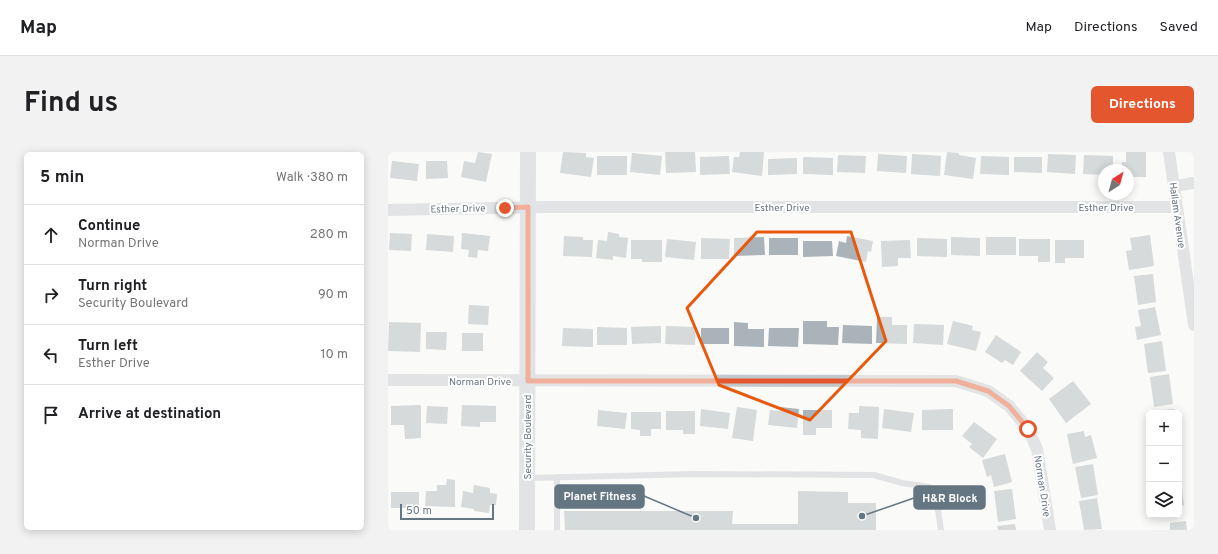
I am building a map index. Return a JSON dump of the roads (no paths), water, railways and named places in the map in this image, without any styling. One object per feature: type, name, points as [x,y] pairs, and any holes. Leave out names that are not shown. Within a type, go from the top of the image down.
[{"type":"street","name":"Security Boulevard","points":[[527,530],[528,152]]},
{"type":"street","name":"Hallam Avenue","points":[[1169,152],[1194,326]]},
{"type":"street","points":[[1174,186],[1194,183]]},
{"type":"street","name":"Esther Drive","points":[[388,210],[528,207],[1176,207]]},
{"type":"street","name":"Norman Drive","points":[[388,380],[956,381],[988,391],[1009,406],[1028,429],[1036,449],[1050,530]]},
{"type":"lane","points":[[527,478],[697,474],[874,475],[902,483],[929,487],[936,496],[940,530]]},
{"type":"lane","points":[[557,477],[557,530]]},
{"type":"place","name":"H&R Block","points":[[862,516]]},
{"type":"place","name":"Planet Fitness","points":[[696,518]]}]
